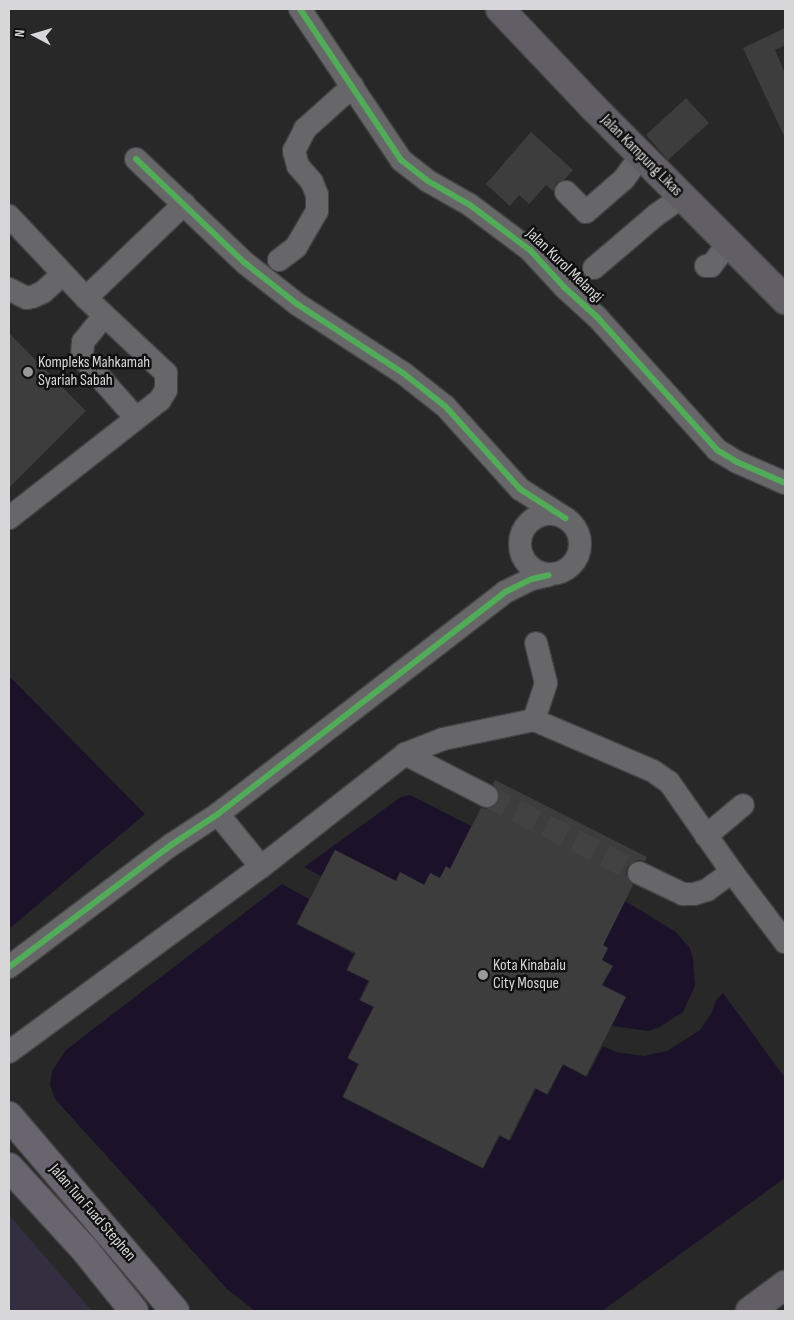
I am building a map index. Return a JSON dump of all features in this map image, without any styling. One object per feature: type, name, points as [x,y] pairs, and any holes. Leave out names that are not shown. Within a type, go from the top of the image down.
[{"type":"highway","name":"Jalan Tun Fuad Stephen","points":[[9,1116],[175,1311]]},
{"type":"highway","name":"Jalan Tun Fuad Stephen","points":[[9,1167],[85,1250],[134,1311]]},
{"type":"highway","points":[[85,1250],[118,1311]]},
{"type":"main road","name":"Jalan Kampung Likas","points":[[500,9],[641,156],[785,300]]},
{"type":"main road","points":[[750,1311],[785,1284]]},
{"type":"street","name":"Jalan Kurol Melangi","points":[[300,9],[354,86],[401,160],[428,181],[470,205],[530,250],[564,287],[598,317],[717,450],[785,483]]},
{"type":"street","points":[[279,260],[296,246],[317,211],[318,195],[312,182],[298,166],[294,151],[305,129],[354,86]]},
{"type":"street","points":[[566,192],[586,212],[624,179],[641,156]]},
{"type":"street","points":[[9,967],[171,845],[218,814],[505,592],[532,579],[568,569],[579,553],[578,533],[565,518],[520,490],[445,406],[396,368],[296,304],[245,262],[136,159]]},
{"type":"street","points":[[594,268],[656,215],[682,197]]},
{"type":"street","points":[[86,298],[184,204]]},
{"type":"street","points":[[9,216],[86,298],[166,373],[166,390],[160,400],[9,518]]},
{"type":"street","points":[[706,266],[711,266],[728,242]]},
{"type":"street","points":[[9,289],[27,298],[43,292],[63,274]]},
{"type":"street","points":[[104,316],[82,342],[82,357],[136,418]]},
{"type":"street","points":[[505,592],[517,571],[522,541],[525,506],[520,490]]},
{"type":"street","points":[[522,541],[537,518],[556,515],[565,518]]},
{"type":"street","points":[[522,541],[531,567],[549,575]]},
{"type":"street","points":[[534,720],[546,683],[536,643]]},
{"type":"street","points":[[9,1052],[261,868],[405,754],[443,739],[534,720],[653,772],[669,782],[732,872],[785,942]]},
{"type":"street","points":[[405,754],[487,796]]},
{"type":"street","points":[[706,836],[743,805]]},
{"type":"street","points":[[218,814],[261,868]]},
{"type":"street","points":[[639,873],[682,894],[694,894],[707,890],[732,872]]},
{"type":"shaded area","points":[[9,676],[145,814],[9,929]]},
{"type":"shaded area","points":[[410,795],[471,826],[450,869],[446,867],[440,878],[424,885],[400,872],[396,881],[335,850],[321,876],[304,867],[401,797]]},
{"type":"shaded area","points":[[282,884],[309,899],[296,924],[354,954],[346,970],[368,981],[359,1000],[373,1007],[347,1058],[358,1064],[342,1097],[483,1169],[500,1136],[510,1141],[536,1089],[548,1095],[563,1065],[587,1077],[603,1046],[616,1052],[644,1056],[667,1051],[700,1030],[712,1012],[716,1000],[723,993],[785,1078],[785,1178],[602,1311],[255,1311],[227,1289],[55,1099],[50,1085],[52,1071],[66,1050]]},
{"type":"shaded area","points":[[625,901],[676,932],[690,948],[693,959],[695,986],[683,1012],[660,1027],[648,1031],[612,1026],[626,997],[602,985],[612,966],[602,960],[608,948],[603,945]]},
{"type":"shaded area","points":[[9,1215],[92,1311],[10,1311]]},
{"type":"building","points":[[785,28],[785,45],[775,50],[785,73],[785,138],[743,48]]},
{"type":"building","points":[[686,98],[709,123],[668,160],[646,135]]},
{"type":"building","points":[[531,132],[573,170],[565,179],[556,183],[553,191],[546,185],[529,204],[519,195],[510,206],[486,184]]},
{"type":"building","name":"Kompleks Mahkamah Syariah Sabah","points":[[9,333],[86,411],[9,488]]},
{"type":"building","name":"Kota Kinabalu City Mosque","points":[[495,780],[647,857],[645,861],[638,860],[627,867],[626,874],[633,885],[603,945],[608,948],[602,960],[613,966],[602,985],[626,997],[586,1076],[563,1064],[547,1094],[535,1088],[509,1140],[499,1135],[483,1168],[343,1097],[359,1064],[348,1058],[374,1007],[360,1000],[370,981],[347,970],[356,953],[297,924],[335,850],[396,881],[400,872],[424,885],[430,873],[440,878],[446,866],[450,869],[481,808],[488,809],[498,802],[500,795],[493,784]]},
{"type":"tunnel","points":[[487,796],[639,873]]},
{"type":"cycle path","points":[[300,9],[401,160],[428,181],[470,205],[530,250],[564,287],[597,317],[717,450],[737,462],[785,483]]},
{"type":"cycle path","points":[[136,159],[245,263],[297,304],[403,373],[445,406],[520,489],[565,518]]},
{"type":"cycle path","points":[[9,967],[171,845],[218,814],[505,592],[532,579],[549,575]]},
{"type":"place","name":"Kompleks Mahkamah Syariah Sabah","points":[[28,372]]},
{"type":"place","name":"Kota Kinabalu City Mosque","points":[[483,975]]}]
